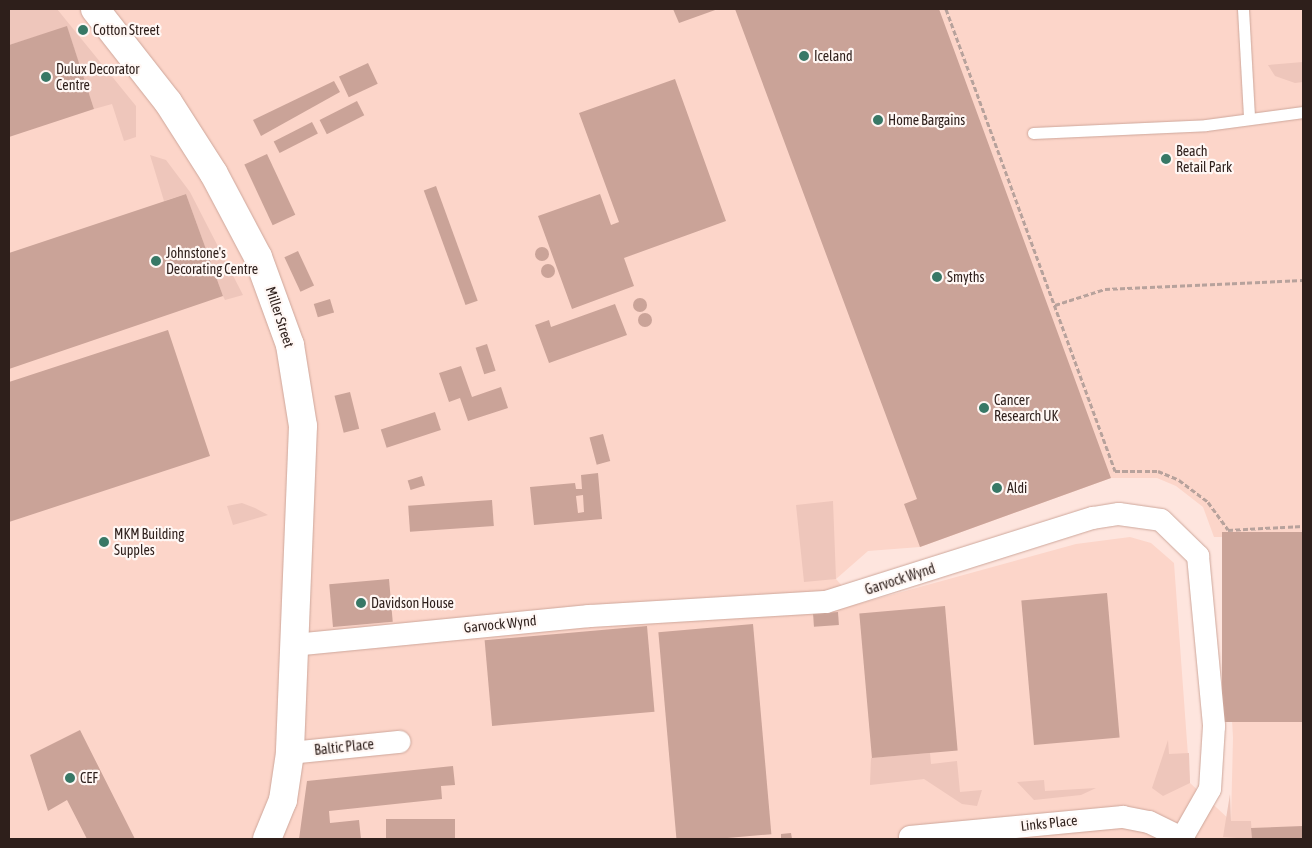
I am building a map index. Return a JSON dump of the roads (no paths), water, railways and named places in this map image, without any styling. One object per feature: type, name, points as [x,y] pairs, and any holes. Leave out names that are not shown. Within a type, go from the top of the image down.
[{"type":"street","name":"Miller Street","points":[[95,9],[168,102],[214,174],[258,257],[283,319],[303,426],[290,753],[283,800],[268,839]]},
{"type":"street","name":"Garvock Wynd","points":[[293,645],[589,616],[826,602],[1094,518],[1120,514],[1151,518],[1180,534],[1198,556],[1204,588],[1214,770],[1210,788],[1183,838]]},
{"type":"street","name":"Baltic Place","points":[[290,753],[399,742]]},
{"type":"street","name":"Links Place","points":[[910,837],[1124,817],[1149,822],[1183,838]]},
{"type":"lane","points":[[1243,9],[1249,118]]},
{"type":"lane","points":[[1033,133],[1206,125],[1303,112]]},
{"type":"place","name":"Cotton Street","points":[[83,30]]},
{"type":"place","name":"Iceland","points":[[804,56]]},
{"type":"place","name":"Dulux Decorator Centre","points":[[46,77]]},
{"type":"place","name":"Home Bargains","points":[[878,120]]},
{"type":"place","name":"Beach Retail Park","points":[[1166,159]]},
{"type":"place","name":"Johnstone's Decorating Centre","points":[[156,261]]},
{"type":"place","name":"Smyths","points":[[937,277]]},
{"type":"place","name":"Cancer Research UK","points":[[984,408]]},
{"type":"place","name":"Aldi","points":[[997,488]]},
{"type":"place","name":"MKM Building Supples","points":[[104,542]]},
{"type":"place","name":"Davidson House","points":[[361,603]]},
{"type":"place","name":"CEF","points":[[70,778]]}]
